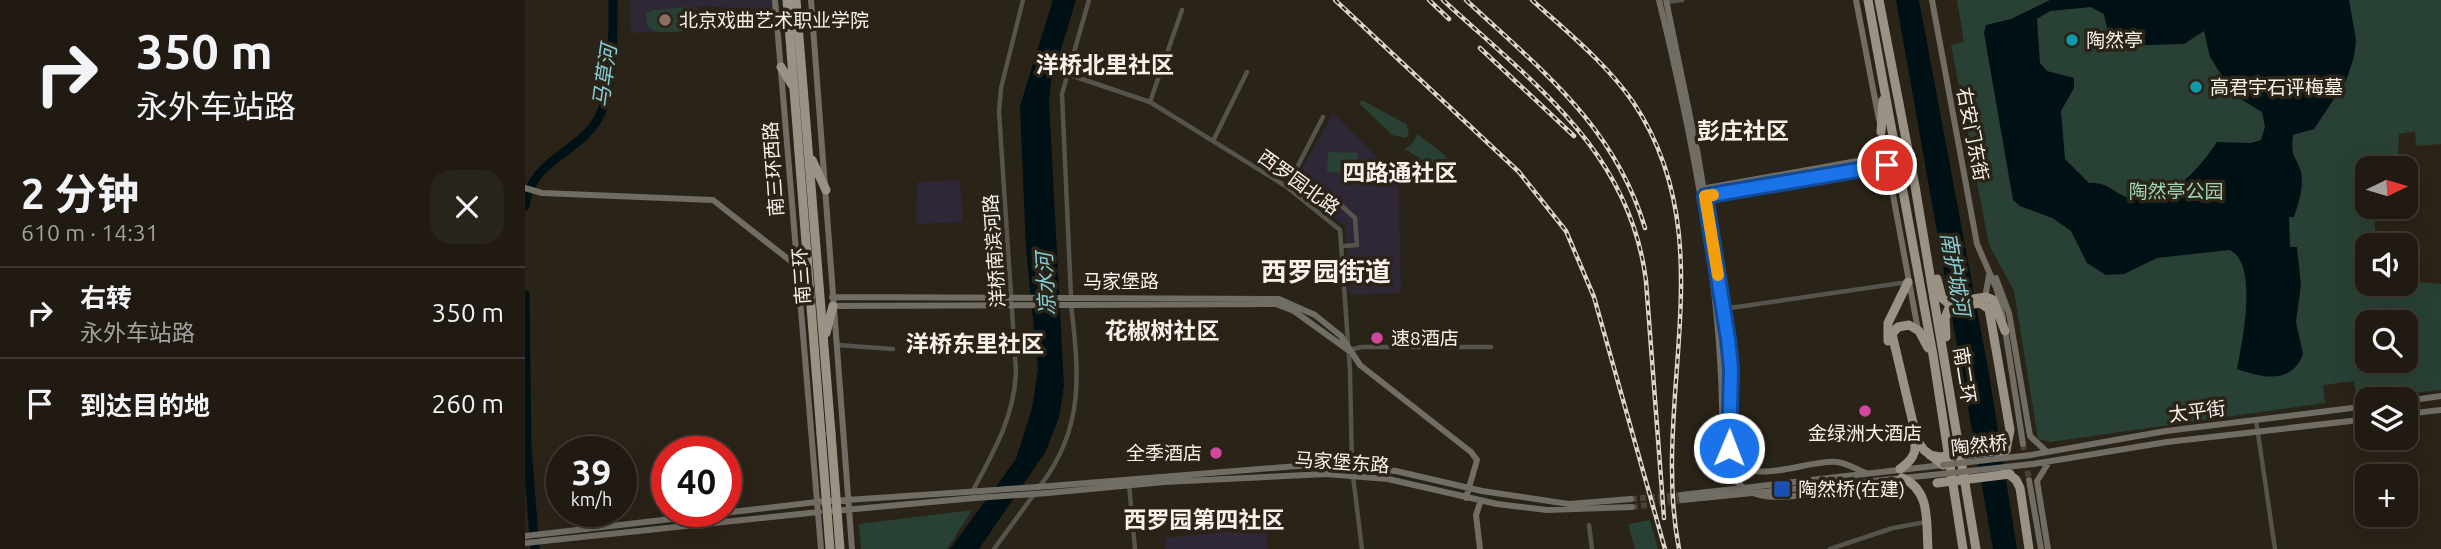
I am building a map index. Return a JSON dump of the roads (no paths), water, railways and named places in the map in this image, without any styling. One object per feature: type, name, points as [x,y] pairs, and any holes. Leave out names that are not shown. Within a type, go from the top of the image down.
[{"type":"highway","name":"南三环","points":[[787,0],[826,434],[840,549]]},
{"type":"highway","name":"南三环","points":[[796,0],[824,342],[824,548]]},
{"type":"highway","name":"南二环","points":[[1868,0],[1933,355],[1963,549]]},
{"type":"highway","name":"南二环","points":[[1879,0],[1927,255],[1976,549]]},
{"type":"highway","points":[[781,67],[795,89]]},
{"type":"highway","points":[[1881,132],[1883,85]]},
{"type":"highway","points":[[810,155],[826,190]]},
{"type":"highway","points":[[1927,255],[1934,268],[1943,299],[1949,305]]},
{"type":"highway","points":[[1908,282],[1886,330],[1915,446],[1910,461],[1901,474],[1919,489],[1925,504],[1928,549]]},
{"type":"highway","points":[[1949,305],[1982,299],[1996,304],[2005,331]]},
{"type":"highway","points":[[1982,299],[1989,309],[2010,430],[2006,450],[1992,459]]},
{"type":"highway","points":[[824,342],[832,301]]},
{"type":"highway","points":[[1943,352],[1945,318],[1949,305]]},
{"type":"highway","points":[[1925,504],[1934,479],[1944,469],[1917,440],[1892,339],[1895,329],[1903,325],[1919,331],[1933,355]]},
{"type":"highway","points":[[1930,455],[1940,457],[2006,450]]},
{"type":"highway","points":[[2000,468],[2010,474],[2019,488],[2029,549]]},
{"type":"highway","points":[[1934,479],[2010,474]]},
{"type":"street","name":"南三环西路","points":[[775,0],[817,502],[824,548]]},
{"type":"street","points":[[811,0],[852,546],[824,548]]},
{"type":"street","name":"洋桥南滨河路","points":[[973,495],[1009,421],[1015,399],[1012,300],[999,112],[1001,88],[1023,0]]},
{"type":"street","points":[[994,549],[1049,474],[1073,419],[1078,391],[1061,110],[1066,74],[1089,0]]},
{"type":"street","points":[[1659,0],[1701,193],[1721,345],[1722,443],[1725,463],[1733,479],[1746,491],[1765,499],[1861,488],[1901,474]]},
{"type":"street","points":[[1682,0],[1667,1],[1723,309],[1731,369],[1729,448],[1735,462],[1751,470],[1839,462],[1868,474]]},
{"type":"street","points":[[1857,0],[1919,331]]},
{"type":"street","name":"右安门东街","points":[[1932,0],[1981,254],[2000,300],[2023,444]]},
{"type":"street","points":[[1150,102],[1182,10]]},
{"type":"street","points":[[1214,139],[1247,72]]},
{"type":"street","name":"西罗园北路","points":[[1066,74],[1150,102],[1214,139],[1287,187],[1340,230],[1349,350],[1352,467]]},
{"type":"street","points":[[1287,187],[1322,117]]},
{"type":"street","points":[[1701,193],[1885,156]]},
{"type":"street","points":[[1701,193],[1887,165]]},
{"type":"street","points":[[525,188],[542,192],[713,200],[797,266]]},
{"type":"street","points":[[1341,205],[1355,218],[1357,245],[1343,246]]},
{"type":"street","points":[[1981,254],[2006,298],[2030,436],[2047,452]]},
{"type":"street","points":[[1982,299],[1989,273]]},
{"type":"street","points":[[1723,309],[1908,282]]},
{"type":"street","name":"马家堡路","points":[[832,301],[1279,299],[1315,315],[1341,336],[1360,365],[1477,460],[1469,488]]},
{"type":"street","points":[[837,345],[893,349]]},
{"type":"street","points":[[1349,350],[1362,347],[1491,347]]},
{"type":"street","points":[[2418,399],[2441,396]]},
{"type":"street","name":"太平街","points":[[2031,455],[2166,431],[2355,408]]},
{"type":"street","points":[[2418,413],[2441,410]]},
{"type":"street","points":[[2256,420],[2275,549]]},
{"type":"street","name":"太平街","points":[[2033,464],[2258,431],[2355,420]]},
{"type":"street","name":"陶然桥","points":[[1944,469],[1992,459],[2031,455]]},
{"type":"street","points":[[2048,549],[2037,481],[2049,462]]},
{"type":"street","name":"陶然桥","points":[[1901,474],[1930,466],[1944,469],[2000,468],[2033,464]]},
{"type":"street","name":"马家堡东路","points":[[1049,489],[1297,474],[1388,479],[1481,501],[1569,511],[1632,503],[1569,504],[1482,491],[1397,471],[1310,465],[1128,483]]},
{"type":"street","points":[[1884,480],[1682,497],[1868,474],[1901,474],[1934,479]]},
{"type":"street","points":[[1353,476],[1362,549]]},
{"type":"street","points":[[2029,480],[2041,549]]},
{"type":"street","points":[[1128,483],[1135,549]]},
{"type":"street","points":[[1466,498],[1469,488]]},
{"type":"street","points":[[525,543],[556,536],[817,502],[1049,489]]},
{"type":"street","points":[[525,537],[849,510],[973,495],[981,491],[1049,489]]},
{"type":"street","points":[[1480,549],[1476,515],[1482,491]]},
{"type":"street","points":[[1830,549],[1893,528],[1926,523]]},
{"type":"street","points":[[1589,525],[1592,549]]},
{"type":"water","name":"凉水河","points":[[1053,0],[1076,0],[1051,82],[1049,101],[1064,386],[1059,417],[1046,451],[979,549],[950,549],[1016,459],[1032,408],[1038,369],[1026,249],[1020,106]]},
{"type":"water","name":"南护城河","points":[[1896,0],[1919,0],[1989,374],[2017,549],[1993,549]]},
{"type":"water","points":[[2050,0],[2349,0],[2356,40],[2346,81],[2314,129],[2293,135],[2293,153],[2301,172],[2302,184],[2294,217],[2289,217],[2290,247],[2297,247],[2301,285],[2296,322],[2303,354],[2291,371],[2283,375],[2265,376],[2237,369],[2245,323],[2246,286],[2244,270],[2238,257],[2229,250],[2157,258],[2124,274],[2106,275],[2087,263],[2071,231],[2052,218],[2020,206],[2013,200],[1984,33],[1986,25],[2011,19]],"holes":[[[2091,7],[2104,14],[2109,38],[2116,46],[2184,44],[2204,31],[2210,57],[2234,95],[2262,112],[2265,127],[2261,140],[2251,143],[2217,142],[2191,174],[2156,198],[2129,198],[2106,186],[2089,183],[2065,159],[2061,111],[2074,88],[2074,78],[2047,71],[2040,63],[2037,19],[2050,11]]]},
{"type":"waterway","name":"马草河","points":[[525,206],[529,190],[536,178],[580,140],[599,117],[610,76],[613,0]]},
{"type":"waterway","name":"马草河","points":[[525,295],[527,448],[535,549]]},
{"type":"tunnel","points":[[2023,444],[2029,480]]},
{"type":"tunnel","points":[[1631,499],[1681,495]]},
{"type":"tunnel","points":[[1632,507],[1682,500]]},
{"type":"railway","points":[[1335,0],[1519,172],[1566,231],[1594,297],[1665,549]]},
{"type":"railway","points":[[1429,0],[1449,19]]},
{"type":"railway","points":[[1443,0],[1543,91],[1598,157],[1620,194],[1636,235],[1646,281],[1664,518]]},
{"type":"railway","points":[[1466,0],[1547,76],[1595,129],[1615,159],[1645,228]]},
{"type":"railway","points":[[1532,0],[1598,61],[1633,102],[1660,155],[1675,209],[1681,264],[1673,434],[1673,492],[1679,549]]},
{"type":"railway","points":[[1480,48],[1574,136]]},
{"type":"place","name":"北京戏曲艺术职业学院","points":[[665,20]]},
{"type":"place","name":"陶然亭","points":[[2072,40]]},
{"type":"place","name":"高君宇石评梅墓","points":[[2196,87]]},
{"type":"place","name":"速8酒店","points":[[1377,338]]},
{"type":"place","name":"金绿洲大酒店","points":[[1865,411]]},
{"type":"place","name":"全季酒店","points":[[1216,453]]},
{"type":"place","name":"陶然桥(在建)","points":[[1782,489]]},
{"type":"district","name":"洋桥北里社区","points":[[1105,65]]},
{"type":"district","name":"彭庄社区","points":[[1743,131]]},
{"type":"district","name":"四路通社区","points":[[1400,173]]},
{"type":"district","name":"西罗园街道","points":[[1326,272]]},
{"type":"district","name":"花椒树社区","points":[[1162,331]]},
{"type":"district","name":"洋桥东里社区","points":[[975,344]]},
{"type":"district","name":"西罗园第四社区","points":[[1204,520]]},
{"type":"park label","name":"陶然亭公园","points":[[2176,191]]}]
